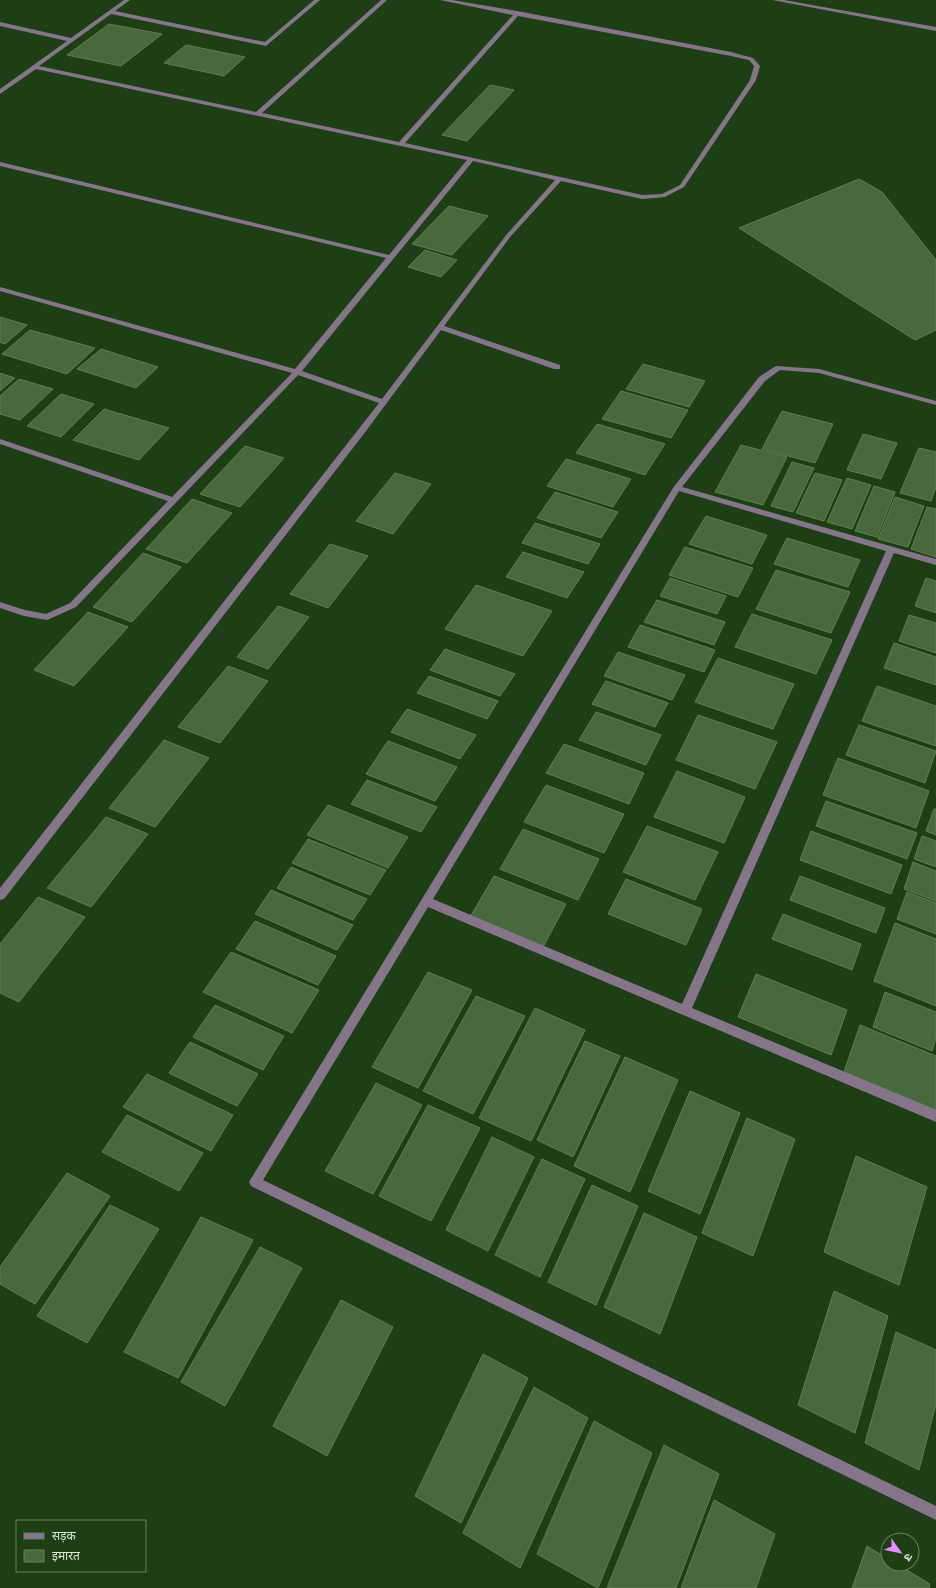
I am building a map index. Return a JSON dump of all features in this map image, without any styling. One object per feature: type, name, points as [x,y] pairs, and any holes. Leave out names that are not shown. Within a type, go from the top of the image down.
[{"type":"street","points":[[0,92],[127,0]]},
{"type":"street","points":[[110,12],[266,44],[317,0]]},
{"type":"street","points":[[257,114],[384,0]]},
{"type":"street","points":[[35,67],[560,178],[642,197],[663,196],[682,186],[754,80],[757,66],[751,59],[443,0]]},
{"type":"street","points":[[775,0],[936,29]]},
{"type":"street","points":[[401,144],[517,13]]},
{"type":"street","points":[[0,24],[72,40]]},
{"type":"street","points":[[0,605],[24,613],[47,617],[73,605],[297,372],[389,257],[471,159]]},
{"type":"street","points":[[0,164],[389,257]]},
{"type":"street","points":[[0,896],[384,402],[509,235],[560,178]]},
{"type":"street","points":[[0,289],[297,372],[384,402]]},
{"type":"street","points":[[440,327],[557,367]]},
{"type":"street","points":[[936,404],[819,371],[779,368],[762,379],[677,488],[254,1182],[936,1513]]},
{"type":"street","points":[[0,441],[174,500]]},
{"type":"street","points":[[677,488],[936,562]]},
{"type":"street","points":[[685,1011],[891,549]]},
{"type":"street","points":[[425,902],[936,1116]]},
{"type":"building","points":[[109,24],[162,34],[121,66],[67,55]]},
{"type":"building","points":[[186,45],[245,57],[224,76],[164,63]]},
{"type":"building","points":[[490,85],[514,90],[467,141],[442,135]]},
{"type":"building","points":[[859,179],[882,192],[936,260],[936,330],[915,340],[739,228]]},
{"type":"building","points":[[449,206],[488,216],[452,255],[412,244]]},
{"type":"building","points":[[425,250],[457,260],[441,277],[408,267]]},
{"type":"building","points":[[0,317],[27,325],[5,344],[0,342]]},
{"type":"building","points":[[30,330],[95,348],[67,374],[2,354]]},
{"type":"building","points":[[101,349],[158,367],[136,388],[77,369]]},
{"type":"building","points":[[643,364],[705,381],[689,407],[626,389]]},
{"type":"building","points":[[0,373],[15,378],[0,391]]},
{"type":"building","points":[[19,379],[53,389],[20,420],[0,414],[0,396]]},
{"type":"building","points":[[621,391],[688,410],[671,438],[602,419]]},
{"type":"building","points":[[61,394],[94,404],[61,437],[27,426]]},
{"type":"building","points":[[104,409],[169,428],[139,460],[73,440]]},
{"type":"building","points":[[782,411],[833,424],[815,463],[762,449]]},
{"type":"building","points":[[597,424],[665,444],[645,475],[576,453]]},
{"type":"building","points":[[863,434],[897,443],[881,479],[847,470]]},
{"type":"building","points":[[741,445],[787,457],[763,505],[715,492]]},
{"type":"building","points":[[245,446],[284,458],[240,507],[200,494]]},
{"type":"building","points":[[919,448],[936,452],[936,487],[931,501],[900,493]]},
{"type":"building","points":[[566,459],[631,479],[613,507],[547,486]]},
{"type":"building","points":[[792,462],[814,468],[793,512],[771,506]]},
{"type":"building","points":[[395,473],[431,484],[393,534],[356,521]]},
{"type":"building","points":[[815,473],[842,480],[824,521],[796,513]]},
{"type":"building","points":[[847,478],[871,485],[852,529],[827,522]]},
{"type":"building","points":[[874,486],[895,492],[877,537],[855,531]]},
{"type":"building","points":[[555,492],[618,512],[601,538],[537,518]]},
{"type":"building","points":[[895,497],[924,506],[908,547],[878,539]]},
{"type":"building","points":[[192,499],[232,513],[187,563],[146,549]]},
{"type":"building","points":[[927,507],[936,509],[936,557],[911,549]]},
{"type":"building","points":[[706,516],[767,535],[752,564],[689,544]]},
{"type":"building","points":[[535,523],[600,544],[588,564],[522,543]]},
{"type":"building","points":[[787,538],[860,560],[848,587],[774,564]]},
{"type":"building","points":[[330,544],[368,556],[328,608],[290,594]]},
{"type":"building","points":[[685,547],[753,568],[738,597],[669,575]]},
{"type":"building","points":[[523,552],[584,572],[567,598],[506,577]]},
{"type":"building","points":[[143,553],[181,567],[132,622],[93,607]]},
{"type":"building","points":[[776,570],[850,592],[831,633],[756,609]]},
{"type":"building","points":[[670,578],[726,596],[717,614],[660,596]]},
{"type":"building","points":[[926,578],[936,581],[936,613],[915,606]]},
{"type":"building","points":[[476,585],[552,611],[523,656],[445,629]]},
{"type":"building","points":[[657,600],[725,622],[714,645],[644,622]]},
{"type":"building","points":[[278,606],[309,617],[268,669],[237,657]]},
{"type":"building","points":[[88,612],[128,627],[74,686],[34,670]]},
{"type":"building","points":[[752,614],[832,640],[816,674],[735,647]]},
{"type":"building","points":[[909,615],[936,623],[936,653],[899,641]]},
{"type":"building","points":[[640,625],[715,650],[704,672],[628,647]]},
{"type":"building","points":[[894,643],[936,657],[936,685],[884,668]]},
{"type":"building","points":[[445,649],[515,674],[500,696],[430,670]]},
{"type":"building","points":[[618,652],[685,675],[672,700],[604,676]]},
{"type":"building","points":[[718,658],[794,684],[773,729],[695,702]]},
{"type":"building","points":[[228,666],[268,681],[220,743],[178,727]]},
{"type":"building","points":[[429,676],[498,701],[487,719],[417,693]]},
{"type":"building","points":[[606,681],[668,703],[655,727],[592,704]]},
{"type":"building","points":[[877,686],[936,706],[936,746],[862,721]]},
{"type":"building","points":[[407,709],[476,735],[460,759],[391,732]]},
{"type":"building","points":[[596,712],[661,735],[646,765],[579,740]]},
{"type":"building","points":[[698,715],[777,742],[755,789],[676,760]]},
{"type":"building","points":[[859,725],[936,751],[925,783],[846,755]]},
{"type":"building","points":[[164,740],[209,758],[155,827],[109,808]]},
{"type":"building","points":[[388,741],[457,767],[435,801],[366,774]]},
{"type":"building","points":[[564,744],[644,773],[629,804],[546,773]]},
{"type":"building","points":[[838,758],[929,791],[916,828],[823,795]]},
{"type":"building","points":[[677,771],[745,797],[724,843],[654,817]]},
{"type":"building","points":[[367,780],[437,807],[421,832],[351,804]]},
{"type":"building","points":[[546,785],[624,814],[604,853],[524,822]]},
{"type":"building","points":[[826,801],[917,833],[907,859],[816,826]]},
{"type":"building","points":[[328,805],[408,837],[388,868],[307,835]]},
{"type":"building","points":[[934,809],[936,809],[936,835],[926,831]]},
{"type":"building","points":[[106,817],[148,834],[91,907],[47,888]]},
{"type":"building","points":[[647,826],[718,852],[695,900],[623,872]]},
{"type":"building","points":[[523,829],[599,859],[578,900],[500,869]]},
{"type":"building","points":[[811,831],[902,865],[891,894],[800,860]]},
{"type":"building","points":[[922,836],[936,841],[936,867],[914,859]]},
{"type":"building","points":[[308,839],[386,870],[370,895],[292,863]]},
{"type":"building","points":[[913,862],[936,871],[936,901],[904,889]]},
{"type":"building","points":[[291,867],[367,899],[353,920],[277,888]]},
{"type":"building","points":[[494,876],[566,904],[542,949],[469,919]]},
{"type":"building","points":[[800,876],[885,908],[876,933],[790,900]]},
{"type":"building","points":[[626,879],[702,909],[686,945],[608,914]]},
{"type":"building","points":[[271,890],[353,925],[337,950],[255,914]]},
{"type":"building","points":[[907,892],[936,903],[936,934],[897,919]]},
{"type":"building","points":[[38,897],[85,917],[19,1002],[0,993],[0,944]]},
{"type":"building","points":[[783,914],[861,944],[852,970],[772,939]]},
{"type":"building","points":[[255,921],[336,956],[318,985],[236,949]]},
{"type":"building","points":[[895,923],[936,939],[936,1006],[874,981]]},
{"type":"building","points":[[231,952],[319,990],[292,1033],[203,992]]},
{"type":"building","points":[[428,972],[472,990],[418,1088],[372,1067]]},
{"type":"building","points":[[756,974],[847,1010],[831,1055],[738,1017]]},
{"type":"building","points":[[885,992],[936,1012],[936,1038],[932,1051],[873,1027]]},
{"type":"building","points":[[476,996],[525,1016],[473,1114],[423,1091]]},
{"type":"building","points":[[215,1005],[284,1036],[263,1070],[193,1037]]},
{"type":"building","points":[[535,1008],[585,1030],[531,1141],[479,1118]]},
{"type":"building","points":[[860,1025],[936,1056],[936,1110],[844,1072]]},
{"type":"building","points":[[585,1041],[620,1056],[573,1157],[537,1140]]},
{"type":"building","points":[[190,1042],[258,1074],[237,1106],[169,1073]]},
{"type":"building","points":[[625,1057],[678,1080],[630,1192],[574,1166]]},
{"type":"building","points":[[147,1074],[233,1115],[211,1151],[123,1107]]},
{"type":"building","points":[[376,1083],[422,1105],[373,1194],[325,1171]]},
{"type":"building","points":[[690,1091],[740,1113],[700,1214],[648,1191]]},
{"type":"building","points":[[428,1105],[480,1128],[431,1221],[379,1196]]},
{"type":"building","points":[[127,1115],[203,1153],[179,1191],[102,1152]]},
{"type":"building","points":[[747,1118],[795,1139],[753,1256],[702,1233]]},
{"type":"building","points":[[492,1137],[534,1157],[488,1251],[446,1230]]},
{"type":"building","points":[[856,1156],[927,1187],[899,1285],[824,1252]]},
{"type":"building","points":[[542,1159],[585,1179],[540,1277],[495,1255]]},
{"type":"building","points":[[67,1173],[110,1196],[35,1304],[0,1284],[0,1267]]},
{"type":"building","points":[[592,1185],[638,1206],[596,1305],[548,1282]]},
{"type":"building","points":[[110,1205],[159,1229],[87,1343],[37,1316]]},
{"type":"building","points":[[644,1213],[697,1237],[660,1334],[604,1307]]},
{"type":"building","points":[[201,1217],[253,1240],[178,1378],[124,1352]]},
{"type":"building","points":[[260,1247],[302,1268],[225,1406],[181,1382]]},
{"type":"building","points":[[834,1291],[888,1316],[855,1433],[798,1405]]},
{"type":"building","points":[[341,1300],[393,1327],[327,1456],[273,1426]]},
{"type":"building","points":[[896,1332],[936,1350],[936,1404],[919,1470],[865,1443]]},
{"type":"building","points":[[483,1354],[528,1378],[461,1523],[415,1496]]},
{"type":"building","points":[[534,1387],[588,1418],[520,1568],[463,1533]]},
{"type":"building","points":[[594,1421],[652,1453],[598,1588],[537,1554]]},
{"type":"building","points":[[664,1445],[719,1474],[676,1588],[607,1588]]},
{"type":"building","points":[[714,1500],[775,1534],[756,1588],[681,1588]]},
{"type":"building","points":[[867,1546],[880,1554],[880,1572],[910,1572],[930,1584],[929,1588],[852,1588]]}]
